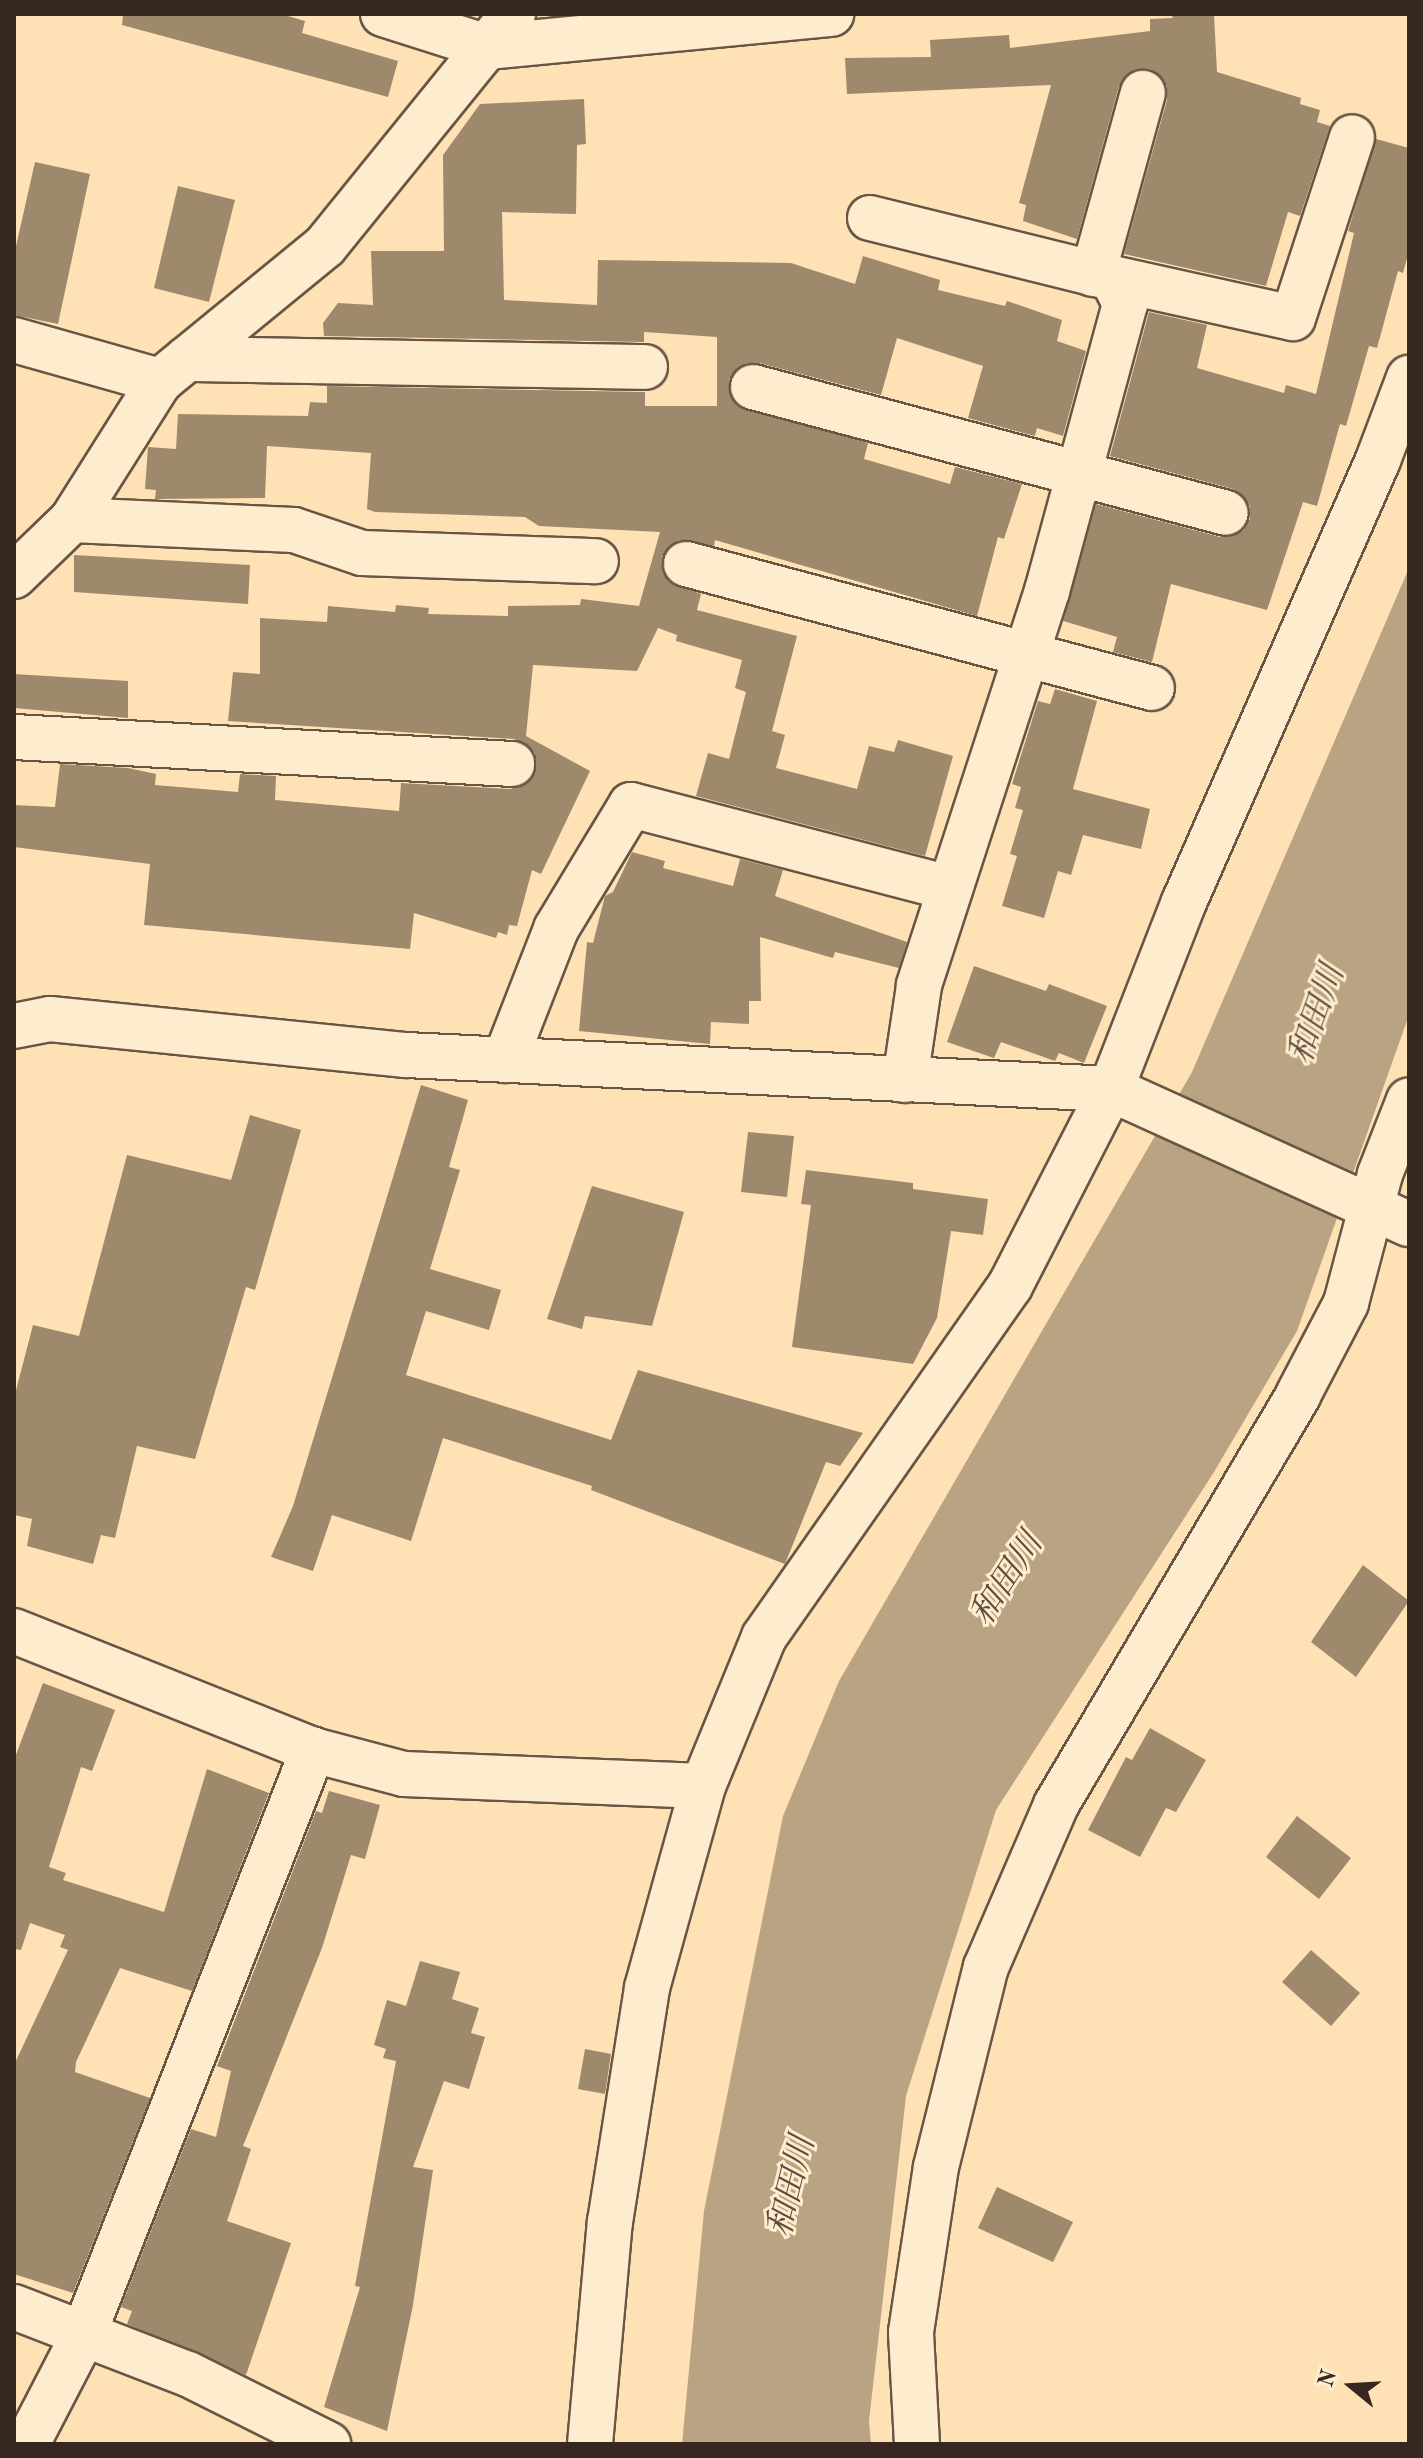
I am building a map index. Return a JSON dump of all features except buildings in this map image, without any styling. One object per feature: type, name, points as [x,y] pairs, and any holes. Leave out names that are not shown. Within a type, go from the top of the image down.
[{"type":"street","points":[[383,14],[500,30],[831,14]]},
{"type":"street","points":[[14,576],[72,520],[173,370],[325,246],[500,30]]},
{"type":"street","points":[[1102,276],[1143,93]]},
{"type":"street","points":[[870,218],[1102,276],[1293,318],[1352,137]]},
{"type":"street","points":[[905,1080],[919,986],[1026,655],[1125,304],[1102,276]]},
{"type":"street","points":[[14,340],[173,370],[645,367]]},
{"type":"street","points":[[590,2444],[610,2222],[647,1988],[703,1786],[764,1637],[1010,1286],[1126,1097],[1184,902],[1378,460],[1409,378]]},
{"type":"street","points":[[753,387],[1226,513]]},
{"type":"street","points":[[72,520],[294,530],[362,553],[596,561]]},
{"type":"street","points":[[686,564],[1152,688]]},
{"type":"street","points":[[14,737],[512,764]]},
{"type":"street","points":[[505,1060],[556,929],[631,805],[950,888]]},
{"type":"street","points":[[14,1026],[50,1019],[406,1055],[905,1080],[1126,1097],[1378,1209]]},
{"type":"street","points":[[917,2444],[911,2332],[936,2167],[986,1967],[1056,1805],[1298,1395],[1346,1303],[1378,1209],[1409,1100]]},
{"type":"street","points":[[14,1631],[313,1750],[404,1774],[703,1786]]},
{"type":"street","points":[[27,2444],[83,2336],[313,1750]]},
{"type":"street","points":[[14,2307],[188,2374],[328,2444]]},
{"type":"water","name":"和田川","points":[[1409,568],[1409,1015],[1297,1331],[1214,1472],[996,1810],[906,2096],[869,2421],[871,2444],[682,2444],[704,2211],[783,1816],[839,1681],[1192,1072]]}]
